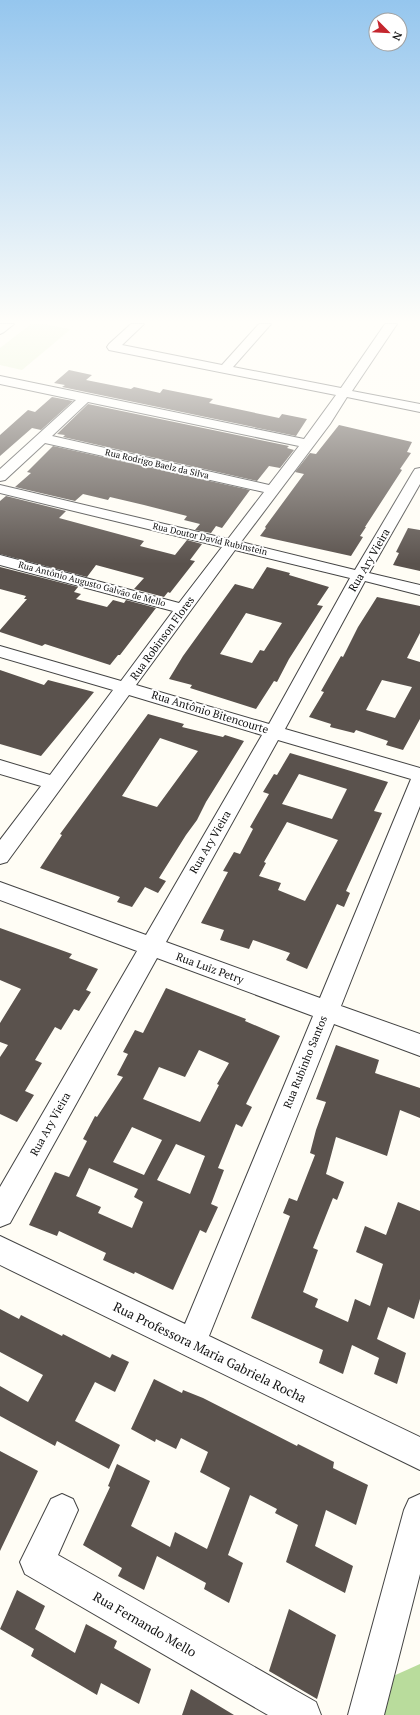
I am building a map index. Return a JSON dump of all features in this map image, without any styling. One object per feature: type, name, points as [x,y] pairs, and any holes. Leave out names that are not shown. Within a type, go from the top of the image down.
[{"type":"street","points":[[0,477],[79,404]]},
{"type":"street","points":[[114,404],[307,444]]},
{"type":"street","name":"Rua Robinson Flores","points":[[0,856],[337,404]]},
{"type":"street","points":[[400,404],[420,408]]},
{"type":"street","name":"Rua Rodrigo Baelz da Silva","points":[[42,438],[272,490]]},
{"type":"street","name":"Rua Ary Vieira","points":[[0,1213],[150,946],[274,731],[360,575],[420,472]]},
{"type":"street","name":"Rua Doutor David Rubinstein","points":[[0,489],[420,590]]},
{"type":"street","name":"Rua Antônio Augusto Galvão de Mello","points":[[0,560],[183,609]]},
{"type":"street","name":"Rua Antônio Bitencourte","points":[[0,651],[420,775]]},
{"type":"street","points":[[0,767],[54,783]]},
{"type":"street","name":"Rua Rubinho Santos","points":[[192,1343],[420,781]]},
{"type":"street","name":"Rua Luiz Petry","points":[[0,892],[420,1045]]},
{"type":"street","name":"Rua Professora Maria Gabriela Rocha","points":[[0,1250],[420,1454]]},
{"type":"street","name":"Rua Fernando Mello","points":[[62,1510],[37,1562],[303,1715]]},
{"type":"street","points":[[366,1715],[420,1510]]},
{"type":"green space","points":[[420,1664],[420,1715],[381,1715],[391,1677]]},
{"type":"building","points":[[44,404],[70,404],[41,430],[32,428],[0,456],[0,435],[28,410],[35,412]]},
{"type":"building","points":[[88,404],[289,446],[287,448],[294,450],[280,468],[269,466],[257,481],[63,437],[65,435],[57,434]]},
{"type":"building","points":[[143,404],[214,404],[279,418],[282,414],[307,419],[296,436]]},
{"type":"building","points":[[339,425],[412,442],[407,452],[411,453],[400,469],[402,470],[365,527],[360,536],[363,537],[351,556],[260,536],[304,474],[295,472],[310,453],[316,454]]},
{"type":"building","points":[[53,446],[250,490],[222,528],[216,526],[211,533],[195,530],[200,524],[184,520],[187,516],[110,497],[108,500],[83,494],[75,501],[15,487],[31,473],[27,472]]},
{"type":"building","points":[[6,496],[66,511],[59,518],[144,541],[140,546],[175,555],[187,540],[202,544],[190,560],[195,561],[170,593],[168,592],[164,597],[134,589],[144,578],[96,565],[87,577],[0,554],[0,501]]},
{"type":"building","points":[[408,528],[420,530],[420,571],[393,565],[399,553],[396,552]]},
{"type":"building","points":[[0,567],[78,587],[74,592],[81,594],[76,599],[107,607],[113,600],[124,603],[126,600],[156,608],[120,655],[118,655],[110,665],[45,644],[42,646],[0,632],[0,630],[27,599],[24,599],[26,596],[0,589]]},
{"type":"building","points":[[267,567],[290,573],[289,575],[329,587],[317,605],[323,606],[289,659],[277,682],[274,681],[256,709],[190,688],[192,685],[169,679],[183,656],[235,584],[253,589]],"holes":[[[246,613],[282,623],[264,651],[260,650],[252,663],[220,654]]]},
{"type":"building","points":[[377,597],[420,606],[420,633],[407,658],[420,662],[420,719],[403,750],[386,745],[388,741],[356,730],[354,733],[330,727],[331,724],[309,717],[324,692],[321,691],[341,656],[343,657],[358,627]],"holes":[[[382,680],[412,687],[395,718],[366,710]]]},
{"type":"building","points":[[0,670],[44,685],[48,680],[94,692],[41,756],[0,744]]},
{"type":"building","points":[[148,714],[184,724],[182,727],[223,737],[225,735],[244,741],[206,802],[197,820],[159,878],[166,881],[158,893],[145,887],[132,907],[117,902],[120,897],[40,868],[62,835],[60,834]],"holes":[[[160,738],[198,751],[157,807],[122,796]]]},
{"type":"building","points":[[290,753],[388,782],[374,811],[382,813],[346,891],[350,893],[344,907],[337,904],[307,969],[286,960],[290,953],[253,940],[249,949],[220,940],[224,930],[201,923],[228,872],[223,871],[234,852],[240,854],[253,829],[250,827],[269,794],[263,792],[274,774],[277,775]],"holes":[[[299,774],[347,789],[332,819],[282,804]],[[287,822],[338,840],[305,901],[278,890],[281,883],[259,876],[266,863],[264,862]]]},
{"type":"building","points":[[0,928],[72,954],[69,958],[98,969],[86,990],[91,992],[79,1011],[74,1009],[61,1030],[55,1027],[35,1060],[42,1063],[25,1091],[34,1095],[17,1122],[0,1114],[0,1057],[8,1045],[0,1042],[0,1023],[21,989],[0,980]]},
{"type":"building","points":[[166,988],[246,1019],[245,1021],[280,1036],[246,1104],[252,1107],[242,1127],[236,1124],[218,1168],[224,1170],[211,1204],[218,1207],[206,1233],[200,1230],[173,1290],[135,1272],[134,1274],[103,1260],[106,1253],[59,1231],[57,1236],[29,1225],[55,1172],[69,1177],[87,1141],[83,1139],[95,1116],[97,1117],[123,1077],[117,1075],[128,1054],[123,1052],[135,1030],[143,1033]],"holes":[[[199,1050],[229,1063],[217,1084],[219,1085],[200,1122],[143,1099],[159,1067],[185,1077]],[[132,1127],[162,1140],[144,1175],[113,1162]],[[176,1144],[205,1156],[190,1194],[157,1180]],[[89,1168],[138,1189],[134,1197],[143,1202],[132,1228],[98,1213],[101,1207],[76,1196]]]},
{"type":"building","points":[[336,1045],[379,1060],[375,1073],[420,1088],[420,1118],[400,1110],[387,1156],[336,1137],[326,1174],[344,1182],[337,1200],[333,1198],[313,1248],[318,1250],[303,1292],[318,1299],[315,1307],[348,1322],[355,1299],[370,1306],[383,1264],[356,1252],[365,1226],[386,1235],[398,1202],[420,1211],[420,1299],[414,1319],[388,1307],[377,1339],[406,1353],[397,1384],[374,1374],[379,1358],[352,1345],[343,1374],[319,1363],[323,1350],[251,1318],[290,1216],[283,1213],[289,1198],[297,1201],[315,1155],[310,1153],[326,1102],[316,1099]]},
{"type":"building","points":[[0,1309],[19,1319],[21,1315],[110,1358],[112,1354],[129,1362],[115,1392],[95,1382],[75,1421],[120,1445],[109,1469],[57,1441],[55,1446],[0,1416],[0,1386],[28,1402],[43,1375],[0,1352]]},
{"type":"building","points":[[154,1379],[182,1393],[183,1390],[203,1398],[297,1446],[298,1444],[334,1462],[333,1468],[368,1485],[356,1525],[326,1510],[315,1546],[353,1566],[345,1593],[286,1562],[298,1525],[275,1513],[277,1509],[250,1495],[228,1555],[243,1563],[229,1603],[204,1589],[206,1583],[157,1556],[144,1590],[118,1576],[122,1568],[83,1545],[110,1487],[108,1486],[117,1464],[150,1481],[131,1526],[170,1547],[175,1532],[207,1549],[230,1488],[200,1472],[208,1452],[181,1438],[176,1449],[156,1439],[155,1442],[131,1429]]},
{"type":"building","points":[[0,1451],[38,1471],[0,1551]]},
{"type":"building","points":[[17,1590],[45,1606],[35,1629],[75,1653],[86,1624],[117,1641],[114,1648],[151,1669],[139,1704],[101,1683],[97,1695],[31,1656],[34,1649],[0,1629]]},
{"type":"building","points":[[289,1609],[336,1635],[317,1699],[269,1671]]},
{"type":"building","points":[[191,1689],[234,1715],[182,1715]]}]
